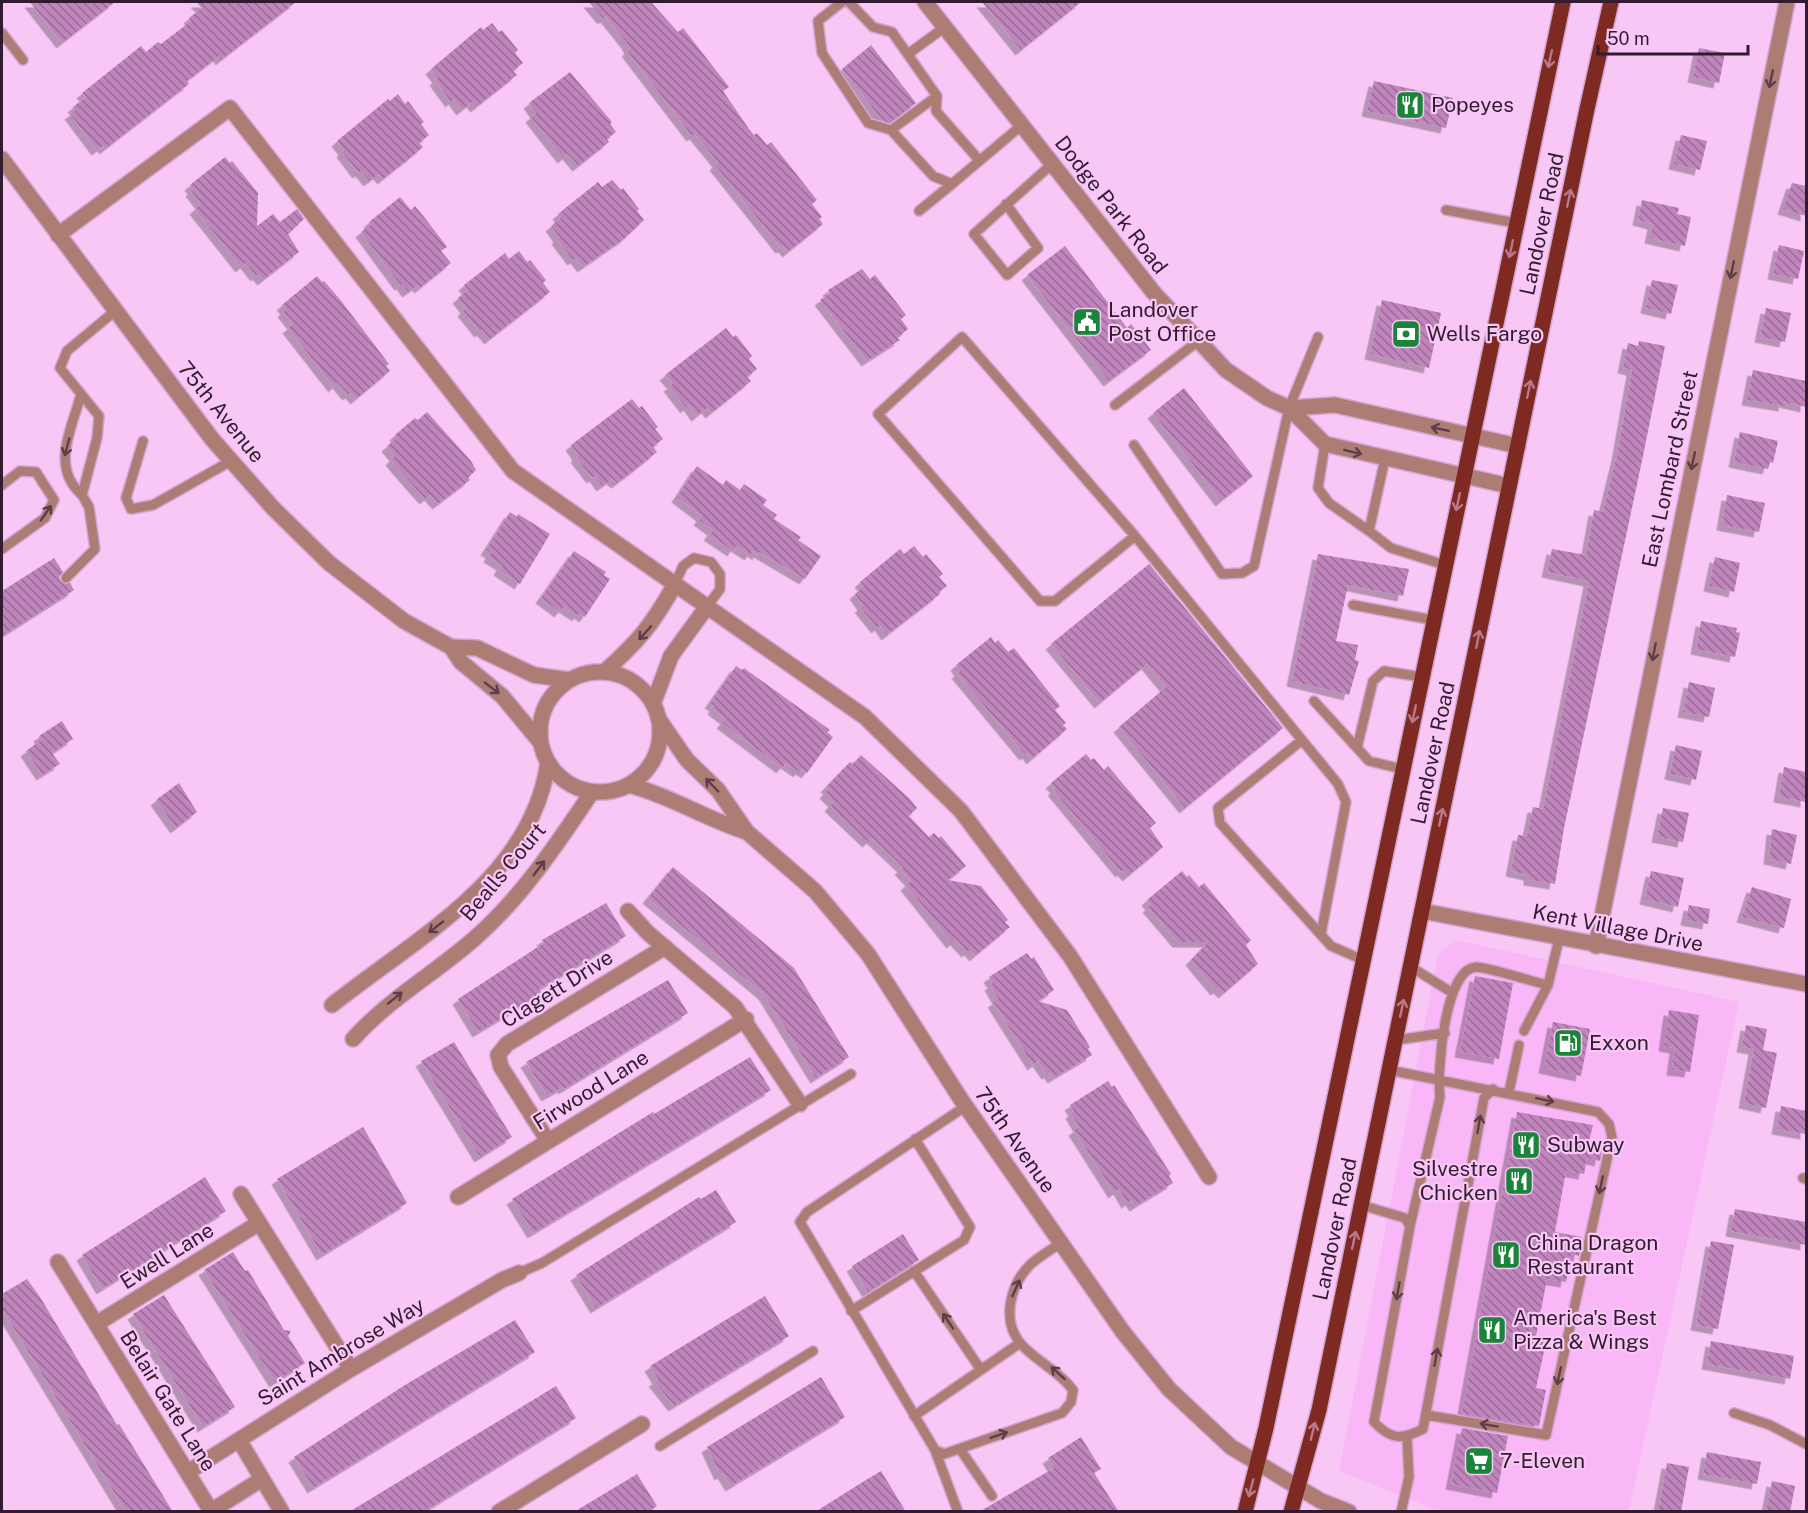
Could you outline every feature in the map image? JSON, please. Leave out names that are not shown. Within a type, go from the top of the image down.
[{"type":"main road","name":"Landover Road","points":[[1245,1512],[1258,1464],[1563,2]]},
{"type":"main road","name":"Landover Road","points":[[1291,1512],[1318,1410],[1611,2]]},
{"type":"street","name":"Dodge Park Road","points":[[925,2],[1154,293],[1197,342],[1236,377],[1267,398],[1289,408],[1325,444]]},
{"type":"street","name":"East Lombard Street","points":[[1596,946],[1673,554],[1787,2]]},
{"type":"street","points":[[58,235],[230,108],[513,471],[674,586],[865,717],[961,811],[1070,957],[1209,1177]]},
{"type":"street","name":"75th Avenue","points":[[2,159],[231,461],[273,508],[329,563],[404,621],[451,647],[477,648],[534,675],[570,680]]},
{"type":"street","points":[[1289,408],[1335,405],[1518,446]]},
{"type":"street","points":[[1325,444],[1509,486]]},
{"type":"street","points":[[604,672],[654,623],[674,586]]},
{"type":"street","points":[[656,711],[633,682],[604,672],[592,672],[570,680],[556,692],[546,707],[541,725],[541,743],[548,762],[559,776],[574,786],[592,792],[611,791],[629,785],[644,773],[655,756],[660,738],[656,711],[671,656],[706,608]]},
{"type":"street","name":"75th Avenue","points":[[451,647],[460,662],[502,696],[541,743]]},
{"type":"street","name":"75th Avenue","points":[[656,711],[687,760],[718,790],[747,832],[815,891],[868,954],[966,1106],[1124,1332],[1169,1389],[1221,1441],[1321,1501],[1349,1512]]},
{"type":"street","name":"Bealls Court","points":[[332,1005],[441,924],[482,886],[530,823],[542,797],[548,762]]},
{"type":"street","name":"75th Avenue","points":[[629,785],[656,792],[720,823],[747,832]]},
{"type":"street","name":"Bealls Court","points":[[353,1039],[388,1004],[454,955],[492,922],[531,879],[592,792]]},
{"type":"street","points":[[628,911],[665,947],[709,982],[746,1019],[800,1104]]},
{"type":"street","name":"Kent Village Drive","points":[[1422,911],[1558,939],[1806,984]]},
{"type":"street","name":"Clagett Drive","points":[[548,1141],[501,1067],[498,1055],[507,1044],[665,947]]},
{"type":"street","name":"Firwood Lane","points":[[458,1197],[746,1019]]},
{"type":"street","points":[[241,1194],[351,1369]]},
{"type":"street","name":"Ewell Lane","points":[[96,1324],[259,1223]]},
{"type":"street","name":"Belair Gate Lane","points":[[58,1262],[211,1511],[262,1479]]},
{"type":"street","name":"Saint Ambrose Way","points":[[188,1472],[351,1369],[502,1280],[519,1273]]},
{"type":"street","points":[[498,1512],[642,1424]]},
{"type":"street","points":[[239,1440],[282,1512]]},
{"type":"lane","points":[[842,2],[818,21],[822,53],[868,123],[891,130],[933,176],[952,184]]},
{"type":"lane","points":[[849,2],[873,27],[892,32],[937,96],[936,111],[979,160]]},
{"type":"lane","points":[[908,54],[945,27]]},
{"type":"lane","points":[[2,33],[23,60]]},
{"type":"lane","points":[[891,130],[937,96]]},
{"type":"lane","points":[[919,211],[1022,125]]},
{"type":"lane","points":[[1006,204],[1038,248],[1007,275],[974,234],[1006,204],[1052,164]]},
{"type":"lane","points":[[1446,210],[1516,223]]},
{"type":"lane","points":[[82,495],[97,438],[99,416],[60,368],[66,351],[116,311]]},
{"type":"lane","points":[[1135,536],[1055,601],[1040,601],[878,414],[962,337],[1135,536],[1338,784],[1346,802],[1321,934]]},
{"type":"lane","points":[[1134,445],[1222,574],[1242,573],[1254,566],[1289,408],[1318,337]]},
{"type":"lane","points":[[1115,405],[1197,342]]},
{"type":"lane","points":[[66,578],[94,549],[89,507],[82,495],[69,484],[63,461],[81,394]]},
{"type":"lane","points":[[143,441],[126,498],[131,510],[153,505],[231,461]]},
{"type":"lane","points":[[1325,444],[1318,488],[1329,503],[1391,548],[1445,565]]},
{"type":"lane","points":[[1369,531],[1385,459]]},
{"type":"lane","points":[[2,485],[20,471],[36,472],[54,500],[45,518],[2,549]]},
{"type":"lane","points":[[674,586],[682,566],[694,558],[711,562],[720,574],[720,588],[706,608]]},
{"type":"lane","points":[[1353,605],[1433,620]]},
{"type":"lane","points":[[1357,748],[1373,681],[1384,671],[1422,677]]},
{"type":"lane","points":[[1314,701],[1369,760],[1402,769]]},
{"type":"lane","points":[[1302,740],[1218,808],[1220,823],[1331,946],[1363,960]]},
{"type":"lane","points":[[1524,1031],[1548,985],[1558,939]]},
{"type":"lane","points":[[1411,967],[1451,992]]},
{"type":"lane","points":[[1493,1089],[1484,1098],[1423,1429],[1407,1438],[1385,1434],[1374,1422],[1410,1226],[1440,1097],[1438,1082],[1451,992],[1461,974],[1476,967],[1548,985]]},
{"type":"lane","points":[[1396,1040],[1445,1033]]},
{"type":"lane","points":[[1509,1092],[1519,1045]]},
{"type":"lane","points":[[1389,1070],[1438,1082],[1493,1089],[1598,1112],[1608,1124],[1612,1137],[1546,1435],[1426,1415]]},
{"type":"lane","points":[[519,1273],[542,1263],[851,1074]]},
{"type":"lane","points":[[958,1512],[939,1452],[914,1416],[800,1222],[807,1212],[966,1106]]},
{"type":"lane","points":[[851,1311],[964,1240],[970,1227],[915,1139]]},
{"type":"lane","points":[[1361,1205],[1405,1218],[1410,1226]]},
{"type":"lane","points":[[939,1452],[960,1449],[1062,1413],[1071,1402],[1073,1390],[1061,1374],[1020,1343],[1008,1319],[1012,1296],[1030,1264],[1062,1242]]},
{"type":"lane","points":[[914,1271],[981,1370]]},
{"type":"lane","points":[[914,1416],[1020,1343]]},
{"type":"lane","points":[[660,1446],[813,1351]]},
{"type":"lane","points":[[1734,1413],[1770,1425],[1806,1444]]},
{"type":"lane","points":[[1401,1512],[1409,1478],[1407,1438]]},
{"type":"lane","points":[[960,1449],[992,1496]]},
{"type":"shaded area","points":[[1456,940],[1739,1002],[1629,1511],[1439,1511],[1339,1471],[1438,954]]},
{"type":"building","points":[[30,2],[115,2],[62,43]]},
{"type":"building","points":[[196,2],[296,2],[221,60],[219,56],[187,81],[189,84],[105,149],[103,146],[97,150],[70,114],[76,110],[73,107],[86,97],[82,93],[141,46],[146,52],[158,42],[161,44],[191,21],[189,18],[202,8]]},
{"type":"building","points":[[589,2],[651,2],[678,32],[683,28],[729,87],[723,91],[749,129],[754,135],[757,133],[767,145],[771,142],[817,200],[812,204],[822,217],[819,219],[823,224],[788,252],[784,247],[781,248],[715,165],[718,162],[695,134],[692,136],[627,51],[630,49],[627,43],[606,17],[603,19]]},
{"type":"building","points":[[982,2],[1081,2],[1021,50]]},
{"type":"building","points":[[492,23],[499,32],[502,30],[518,50],[515,53],[523,63],[513,71],[517,75],[476,107],[472,102],[462,110],[454,99],[451,102],[435,80],[438,78],[431,69],[481,27],[483,30]]},
{"type":"building","points":[[871,45],[916,103],[890,123],[882,120],[842,69]]},
{"type":"building","points":[[1699,48],[1725,53],[1719,83],[1693,77]]},
{"type":"building","points":[[570,72],[612,122],[610,124],[616,132],[607,139],[609,142],[578,166],[568,154],[563,158],[531,117],[536,113],[529,103]]},
{"type":"building","name":"Popeyes","points":[[1374,81],[1453,98],[1446,128],[1367,111]]},
{"type":"building","points":[[398,94],[405,104],[408,101],[424,122],[421,124],[429,135],[419,143],[423,147],[383,179],[379,174],[369,181],[361,171],[358,173],[342,152],[344,150],[337,141],[388,99],[390,101]]},
{"type":"building","points":[[1681,135],[1707,141],[1700,170],[1674,164]]},
{"type":"building","points":[[225,157],[230,163],[232,161],[258,193],[257,226],[273,214],[280,222],[297,209],[304,219],[288,234],[299,252],[263,280],[258,274],[256,276],[246,263],[241,267],[195,209],[201,204],[191,191],[193,189],[190,185]]},
{"type":"building","points":[[612,180],[621,190],[623,188],[639,209],[637,211],[644,220],[625,238],[583,267],[576,258],[573,260],[557,239],[559,237],[551,226],[561,218],[558,214],[598,182],[602,187]]},
{"type":"building","points":[[1792,183],[1806,186],[1806,216],[1783,209]]},
{"type":"building","points":[[400,197],[411,210],[415,206],[425,218],[447,247],[441,251],[451,263],[420,288],[418,285],[408,292],[402,284],[400,285],[361,232],[371,224],[369,222]]},
{"type":"building","points":[[1642,200],[1679,208],[1677,214],[1691,217],[1685,246],[1650,238],[1653,224],[1638,220]]},
{"type":"building","points":[[1779,245],[1804,251],[1798,279],[1773,274]]},
{"type":"building","points":[[1065,246],[1127,328],[1131,324],[1151,350],[1109,381],[1027,275]]},
{"type":"building","points":[[519,251],[527,262],[530,260],[546,280],[543,283],[550,292],[490,339],[482,330],[480,332],[463,311],[466,308],[458,298],[468,290],[464,285],[505,253],[509,259]]},
{"type":"building","points":[[862,269],[870,279],[875,275],[897,303],[906,315],[901,319],[908,329],[897,338],[900,340],[867,361],[820,300],[830,293],[828,290]]},
{"type":"building","points":[[317,276],[342,302],[389,364],[386,366],[390,371],[356,399],[351,393],[348,395],[338,383],[334,387],[288,328],[293,324],[283,312],[286,309],[282,305]]},
{"type":"building","points":[[1652,280],[1678,285],[1671,314],[1646,308]]},
{"type":"building","name":"Wells Fargo","points":[[1382,300],[1441,313],[1429,368],[1370,354]]},
{"type":"building","points":[[1766,308],[1791,313],[1785,342],[1760,337]]},
{"type":"building","points":[[726,328],[733,337],[736,335],[752,356],[749,359],[757,369],[747,377],[751,381],[711,413],[707,408],[697,416],[689,405],[686,408],[669,386],[673,384],[665,375]]},
{"type":"building","points":[[1639,341],[1665,346],[1643,456],[1564,828],[1555,884],[1529,880],[1529,875],[1511,871],[1518,835],[1527,836],[1533,807],[1543,809],[1589,581],[1547,572],[1552,549],[1586,555],[1594,510],[1603,512],[1617,455],[1632,370],[1623,368],[1628,343],[1638,346]]},
{"type":"building","points":[[1753,370],[1806,381],[1806,407],[1784,402],[1784,406],[1747,400]]},
{"type":"building","points":[[1184,388],[1253,476],[1221,501],[1153,413]]},
{"type":"building","points":[[632,399],[639,408],[642,406],[658,427],[655,429],[663,439],[653,447],[657,452],[633,471],[617,483],[612,479],[602,486],[595,476],[592,478],[576,457],[578,455],[571,445]]},
{"type":"building","points":[[427,412],[471,461],[476,470],[468,478],[470,480],[438,504],[430,495],[425,499],[401,472],[391,460],[395,456],[387,446],[397,438],[395,435],[415,418],[418,420]]},
{"type":"building","points":[[1740,432],[1778,441],[1773,463],[1770,462],[1768,469],[1734,462]]},
{"type":"building","points":[[697,466],[723,485],[726,480],[740,490],[744,484],[767,500],[763,505],[777,515],[774,519],[801,537],[798,540],[821,556],[805,579],[759,552],[758,555],[753,551],[750,555],[736,546],[733,551],[709,535],[713,530],[699,520],[702,516],[677,497]]},
{"type":"building","points":[[1727,495],[1765,503],[1759,532],[1722,525]]},
{"type":"building","points":[[510,512],[517,517],[518,514],[550,534],[520,584],[499,570],[502,565],[489,557],[491,553],[486,550]]},
{"type":"building","points":[[914,546],[923,557],[926,554],[943,574],[939,577],[947,586],[887,635],[880,625],[877,628],[860,607],[863,605],[855,594],[864,586],[860,582],[900,549],[904,554]]},
{"type":"building","points":[[574,551],[606,572],[604,575],[610,579],[585,617],[579,613],[578,616],[564,607],[560,612],[541,598]]},
{"type":"building","points":[[1318,554],[1409,569],[1403,596],[1348,585],[1336,641],[1358,645],[1355,660],[1359,661],[1349,695],[1292,681]]},
{"type":"building","points":[[1715,557],[1740,563],[1734,592],[1709,586]]},
{"type":"building","points":[[54,558],[63,572],[59,577],[61,582],[70,583],[74,590],[2,636],[2,591]]},
{"type":"building","points":[[1149,564],[1283,728],[1185,808],[1119,727],[1166,687],[1147,664],[1100,703],[1051,644]]},
{"type":"building","points":[[1701,621],[1737,628],[1736,632],[1740,633],[1735,657],[1696,649]]},
{"type":"building","points":[[991,637],[995,643],[998,640],[1008,652],[1014,648],[1060,706],[1055,710],[1066,723],[1063,725],[1067,729],[1032,759],[1028,753],[1025,755],[957,673],[960,671],[956,665]]},
{"type":"building","points":[[736,666],[742,670],[744,668],[830,730],[827,732],[833,737],[807,773],[801,769],[799,772],[786,763],[782,768],[722,723],[726,719],[713,709],[715,706],[710,703]]},
{"type":"building","points":[[1689,682],[1715,688],[1709,717],[1683,712]]},
{"type":"building","points":[[62,721],[73,739],[52,753],[60,764],[42,775],[26,751],[41,740],[39,736]]},
{"type":"building","points":[[1676,745],[1702,751],[1696,780],[1670,774]]},
{"type":"building","points":[[1086,754],[1091,760],[1094,758],[1104,770],[1108,766],[1156,823],[1150,828],[1163,847],[1128,876],[1123,870],[1121,872],[1053,790],[1056,788],[1051,783]]},
{"type":"building","points":[[861,755],[910,799],[917,808],[909,816],[929,837],[934,833],[939,838],[941,836],[966,866],[948,880],[981,886],[1008,920],[1005,922],[1010,927],[975,956],[970,950],[967,952],[956,940],[952,943],[906,885],[911,881],[900,869],[903,867],[872,838],[868,842],[830,806],[834,802],[825,793],[829,789],[826,787],[850,762],[853,764]]},
{"type":"building","points":[[1784,767],[1806,772],[1806,802],[1779,797]]},
{"type":"building","points":[[179,783],[197,812],[176,828],[156,800]]},
{"type":"building","points":[[1663,808],[1689,813],[1683,842],[1657,837]]},
{"type":"building","points":[[1772,829],[1797,835],[1791,864],[1769,859]]},
{"type":"building","points":[[673,867],[794,968],[849,1057],[816,1078],[764,994],[648,898]]},
{"type":"building","points":[[1182,871],[1187,877],[1189,875],[1199,887],[1204,883],[1251,940],[1246,945],[1258,964],[1224,993],[1219,988],[1216,990],[1191,960],[1208,942],[1178,942],[1148,907],[1151,905],[1147,900]]},
{"type":"building","points":[[1651,871],[1684,878],[1678,907],[1645,899]]},
{"type":"building","points":[[1752,887],[1791,899],[1784,928],[1742,917]]},
{"type":"building","points":[[606,903],[626,936],[539,989],[541,992],[525,1004],[478,1032],[458,999],[544,943],[542,940]]},
{"type":"building","points":[[1689,905],[1710,909],[1708,924],[1686,920]]},
{"type":"building","points":[[1027,953],[1031,959],[1034,957],[1054,990],[1038,1001],[1067,1010],[1090,1047],[1088,1049],[1092,1055],[1053,1078],[1050,1073],[1047,1074],[1038,1061],[1033,1065],[993,1002],[998,999],[990,985],[993,983],[989,977]]},
{"type":"building","points":[[1475,976],[1513,983],[1499,1059],[1460,1052]]},
{"type":"building","points":[[668,980],[688,1013],[564,1089],[563,1087],[547,1096],[526,1062]]},
{"type":"building","points":[[1669,1010],[1699,1015],[1690,1072],[1672,1070],[1675,1048],[1664,1046]]},
{"type":"building","name":"Exxon","points":[[1553,1022],[1590,1029],[1581,1076],[1544,1068]]},
{"type":"building","points":[[1746,1025],[1767,1029],[1763,1050],[1777,1053],[1766,1108],[1744,1103],[1754,1049],[1742,1047]]},
{"type":"building","points":[[454,1042],[512,1137],[480,1157],[421,1061]]},
{"type":"building","points":[[750,1057],[771,1090],[533,1233],[512,1199],[653,1112],[654,1114]]},
{"type":"building","points":[[1108,1081],[1112,1087],[1114,1085],[1171,1174],[1169,1176],[1173,1183],[1135,1206],[1131,1200],[1127,1203],[1119,1189],[1114,1193],[1074,1130],[1079,1127],[1071,1113],[1074,1111],[1070,1105]]},
{"type":"building","points":[[1781,1106],[1806,1111],[1806,1134],[1777,1129]]},
{"type":"building","points":[[1517,1112],[1593,1125],[1589,1141],[1603,1144],[1600,1161],[1587,1158],[1584,1174],[1566,1171],[1555,1232],[1582,1237],[1579,1256],[1571,1254],[1566,1282],[1547,1279],[1536,1336],[1547,1338],[1536,1388],[1546,1390],[1539,1426],[1462,1414]]},
{"type":"building","points":[[363,1127],[407,1203],[322,1255],[277,1179]]},
{"type":"building","points":[[205,1177],[226,1211],[102,1289],[82,1255]]},
{"type":"building","points":[[716,1190],[736,1222],[596,1308],[576,1275],[699,1197],[701,1199]]},
{"type":"building","points":[[1735,1209],[1806,1222],[1806,1245],[1731,1231]]},
{"type":"building","points":[[903,1234],[919,1260],[868,1292],[852,1266]]},
{"type":"building","points":[[1711,1241],[1734,1245],[1718,1329],[1696,1325]]},
{"type":"building","points":[[233,1252],[245,1271],[248,1270],[284,1330],[291,1331],[288,1336],[305,1363],[275,1382],[204,1270]]},
{"type":"building","points":[[27,1279],[173,1512],[126,1512],[2,1309],[2,1294]]},
{"type":"building","points":[[164,1295],[235,1407],[203,1427],[133,1314]]},
{"type":"building","points":[[765,1296],[789,1336],[674,1406],[654,1381],[658,1379],[650,1366]]},
{"type":"building","points":[[515,1320],[535,1352],[313,1488],[294,1457],[405,1385]]},
{"type":"building","points":[[1711,1341],[1794,1356],[1790,1379],[1707,1364]]},
{"type":"building","points":[[821,1377],[845,1417],[731,1486],[723,1473],[720,1475],[707,1447]]},
{"type":"building","points":[[556,1386],[576,1418],[423,1512],[349,1512]]},
{"type":"building","name":"7-Eleven","points":[[1462,1428],[1508,1436],[1497,1493],[1451,1484]]},
{"type":"building","points":[[1081,1437],[1101,1469],[1094,1473],[1119,1512],[979,1512],[1054,1468],[1048,1458]]},
{"type":"building","points":[[1707,1452],[1761,1462],[1757,1484],[1703,1474]]},
{"type":"building","points":[[1667,1463],[1689,1467],[1681,1512],[1658,1512]]},
{"type":"building","points":[[881,1471],[906,1512],[815,1512],[861,1483]]},
{"type":"building","points":[[637,1474],[657,1506],[649,1512],[574,1512]]},
{"type":"building","points":[[1772,1481],[1795,1486],[1790,1512],[1766,1512]]},
{"type":"place","name":"Popeyes","points":[[1410,105]]},
{"type":"place","name":"Landover Post Office","points":[[1087,322]]},
{"type":"place","name":"Wells Fargo","points":[[1406,334]]},
{"type":"place","name":"Exxon","points":[[1568,1043]]},
{"type":"place","name":"Subway","points":[[1526,1145]]},
{"type":"place","name":"Silvestre Chicken","points":[[1519,1181]]},
{"type":"place","name":"China Dragon Restaurant","points":[[1506,1255]]},
{"type":"place","name":"America's Best Pizza & Wings","points":[[1492,1330]]},
{"type":"place","name":"7-Eleven","points":[[1479,1461]]}]
